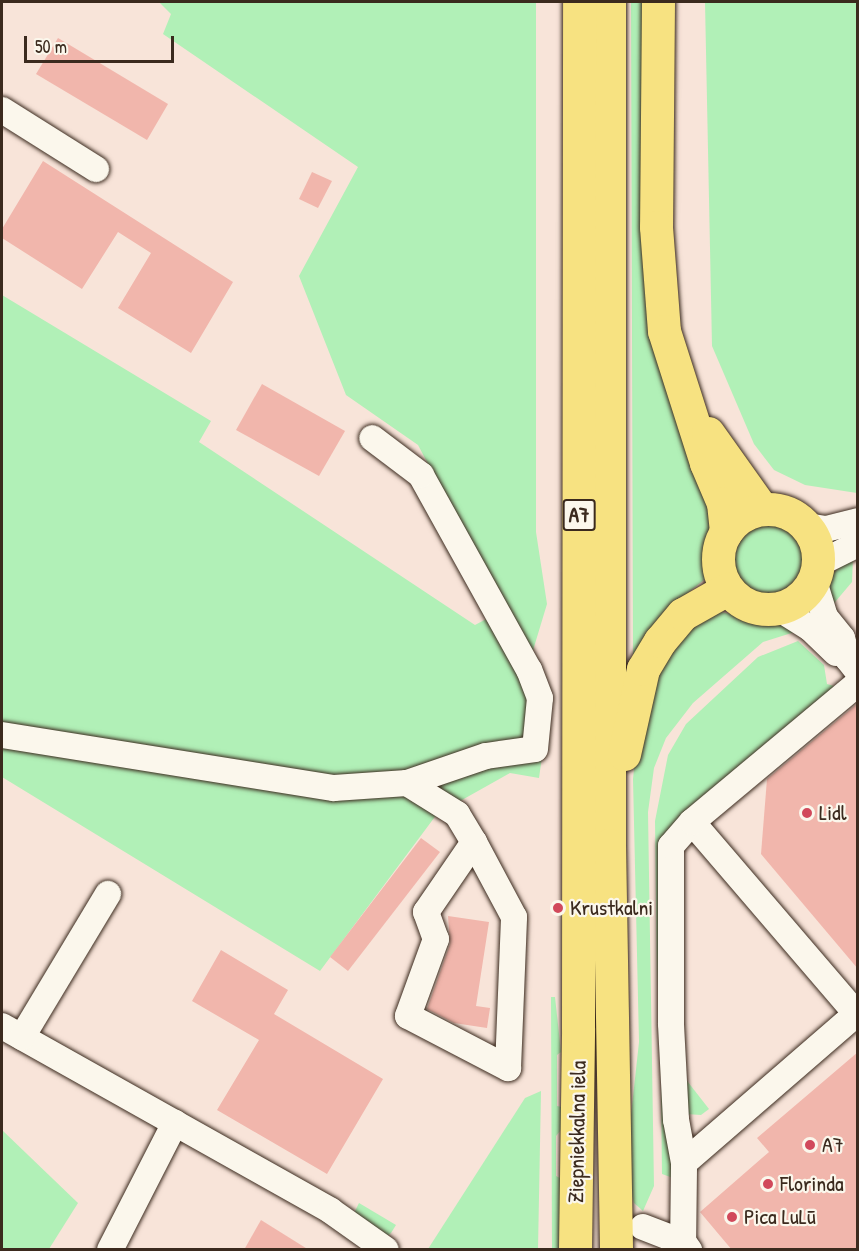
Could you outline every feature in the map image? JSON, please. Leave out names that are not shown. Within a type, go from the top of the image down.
[{"type":"main road","name":"Ziepniekkalna iela","points":[[575,1243],[578,1028],[579,2]]},
{"type":"main road","name":"A7","points":[[609,2],[609,845],[616,1250]]},
{"type":"main road","points":[[658,2],[656,227],[664,331],[694,418],[706,463],[723,503],[726,532],[718,564],[727,589],[747,605],[778,608],[805,593],[816,572],[816,542],[807,526],[791,515],[762,509],[747,513],[726,532]]},
{"type":"main road","points":[[694,418],[721,447],[762,509]]},
{"type":"main road","points":[[609,845],[643,669],[660,641],[682,614],[727,589]]},
{"type":"street","points":[[2,110],[96,169]]},
{"type":"street","points":[[2,735],[334,788],[407,783],[486,756],[535,749],[540,698],[421,475],[372,438]]},
{"type":"street","points":[[807,526],[826,528],[858,521]]},
{"type":"street","points":[[853,665],[842,638],[825,617],[816,572],[858,544]]},
{"type":"street","points":[[778,608],[853,665]]},
{"type":"street","points":[[643,1227],[685,1247],[684,1163],[676,1120],[672,1034],[671,846],[692,822],[858,683]]},
{"type":"street","points":[[407,783],[457,814],[474,842],[514,917],[508,1068],[408,1016],[436,939],[426,912],[474,842]]},
{"type":"street","points":[[684,1163],[857,1015],[692,822]]},
{"type":"street","points":[[108,894],[12,1031],[331,1211],[386,1250]]},
{"type":"street","points":[[111,1250],[175,1123]]},
{"type":"green space","points":[[159,2],[536,2],[536,532],[547,604],[531,657],[551,694],[539,778],[510,773],[437,814],[320,971],[2,777],[2,295],[211,421],[199,442],[475,625],[505,609],[418,445],[346,395],[299,276],[358,167],[163,34],[171,14]]},
{"type":"green space","points":[[631,2],[649,2],[649,311],[710,500],[711,525],[704,554],[705,579],[668,609],[633,658]]},
{"type":"green space","points":[[705,2],[857,2],[857,493],[805,485],[774,470],[754,444],[712,346]]},
{"type":"green space","points":[[770,525],[789,531],[799,541],[805,560],[799,579],[789,589],[770,595],[751,589],[741,579],[735,560],[741,541],[751,531]]},
{"type":"green space","points":[[853,556],[852,582],[830,608],[827,590],[830,576]]},
{"type":"green space","points":[[714,611],[790,624],[801,630],[763,642],[693,703],[666,738],[654,768],[648,812],[654,1186],[643,1211],[634,1203],[630,1189],[631,1115],[639,1042],[633,779],[637,738],[654,680],[679,637]]},
{"type":"green space","points":[[798,641],[824,665],[827,684],[834,686],[831,691],[661,839],[657,988],[655,821],[668,755],[686,724],[758,657]]},
{"type":"green space","points":[[660,996],[672,1161],[673,1178],[662,1174]]},
{"type":"green space","points":[[551,997],[555,997],[561,1052],[557,1055],[557,1106],[562,1107],[562,1129],[556,1136],[556,1176],[562,1179],[561,1250],[552,1249]]},
{"type":"green space","points":[[684,1077],[709,1109],[701,1115],[686,1114]]},
{"type":"green space","points":[[541,1091],[538,1249],[428,1249],[525,1098]]},
{"type":"green space","points":[[2,1130],[78,1203],[49,1249],[2,1249]]},
{"type":"green space","points":[[359,1203],[396,1225],[391,1233],[387,1236],[354,1213]]},
{"type":"building","points":[[58,38],[168,104],[147,140],[36,74]]},
{"type":"building","points":[[43,161],[233,282],[191,353],[118,308],[151,253],[118,232],[82,289],[2,238],[2,229]]},
{"type":"building","points":[[312,172],[332,181],[318,208],[299,199]]},
{"type":"building","points":[[262,384],[345,431],[319,476],[236,430]]},
{"type":"building","points":[[858,703],[858,969],[761,854],[767,779]]},
{"type":"building","points":[[421,838],[440,852],[348,971],[330,957]]},
{"type":"building","points":[[448,916],[489,922],[476,1006],[490,1008],[487,1028],[454,1023],[427,1009],[450,944]]},
{"type":"building","points":[[221,950],[288,990],[274,1014],[383,1079],[327,1174],[217,1110],[259,1040],[192,1001]]},
{"type":"building","name":"A7","points":[[858,1052],[858,1250],[732,1250],[700,1212],[769,1152],[757,1138]]},
{"type":"building","points":[[261,1220],[309,1250],[244,1250]]},
{"type":"place","name":"Lidl","points":[[807,813]]},
{"type":"place","name":"Krustkalni","points":[[558,908]]},
{"type":"place","name":"A7","points":[[810,1145]]},
{"type":"place","name":"Florinda","points":[[768,1184]]},
{"type":"place","name":"Pica LuLū","points":[[732,1217]]}]
